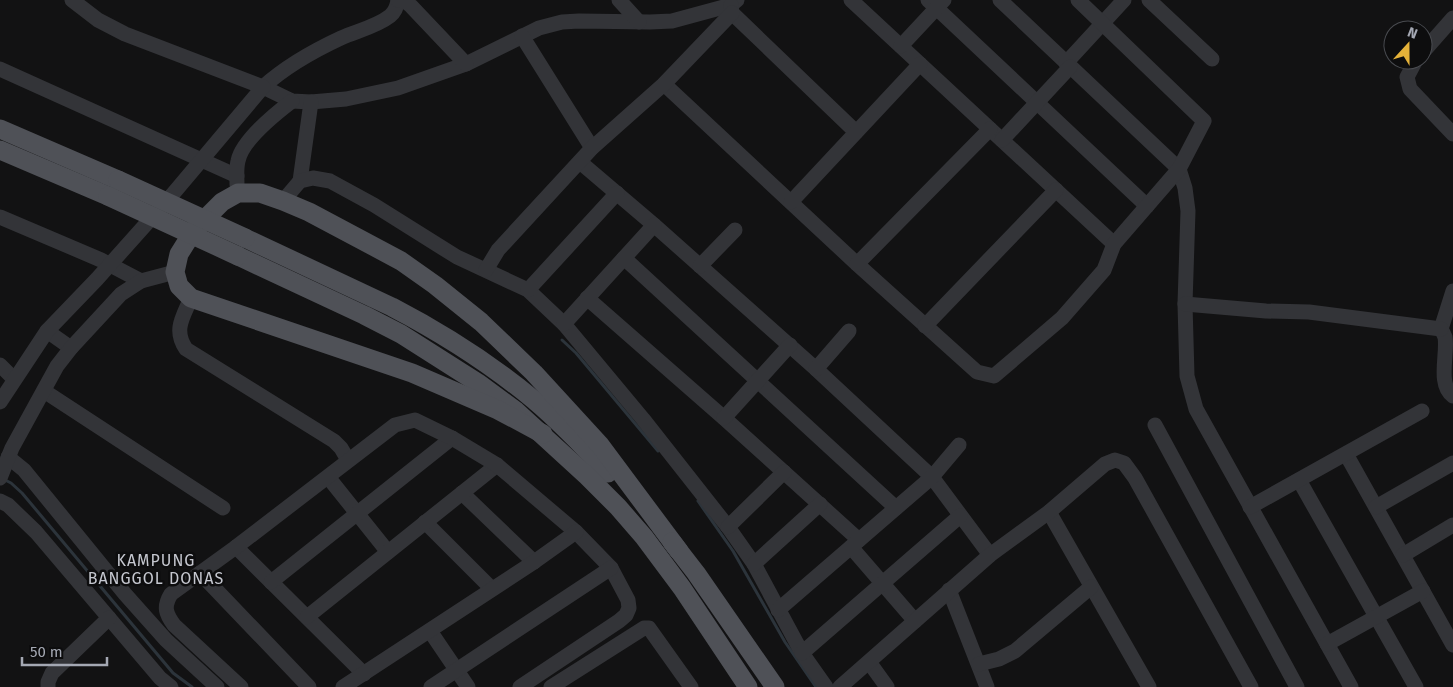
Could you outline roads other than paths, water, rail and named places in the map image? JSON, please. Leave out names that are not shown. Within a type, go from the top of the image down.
[{"type":"main road","points":[[0,129],[245,238],[413,318],[500,374],[546,411],[588,452],[679,551]]},
{"type":"main road","points":[[0,150],[108,196],[364,315],[400,334],[498,396],[543,434],[612,500],[644,537],[682,588],[748,687]]},
{"type":"main road","points":[[543,434],[498,410],[412,373],[191,298],[179,286],[175,272],[179,254],[194,230],[237,184],[309,212],[401,261],[435,285],[481,322],[534,373],[600,445],[679,551],[775,687]]},
{"type":"street","points":[[72,0],[98,20],[125,34],[265,88],[288,99],[311,102],[346,100],[398,88],[466,64],[539,28],[562,22],[672,21],[733,6]]},
{"type":"street","points":[[0,402],[46,331],[124,272],[172,195],[200,160],[277,75],[322,47],[381,22],[396,10],[398,0],[411,6],[466,64]]},
{"type":"street","points":[[620,0],[640,22]]},
{"type":"street","points":[[851,0],[1114,244]]},
{"type":"street","points":[[1000,0],[1179,169],[1185,188],[1188,211],[1185,304],[1186,376],[1196,409],[1350,687]]},
{"type":"street","points":[[664,84],[925,326],[977,372],[994,376],[1062,318],[1104,270],[1114,244],[1179,169],[1204,121],[1078,0]]},
{"type":"street","points":[[857,264],[996,134],[1037,102],[1102,23],[1124,0]]},
{"type":"street","points":[[1149,0],[1212,59]]},
{"type":"street","points":[[901,46],[936,3],[1147,206]]},
{"type":"street","points":[[486,270],[498,250],[592,148],[664,84],[733,6]]},
{"type":"street","points":[[733,6],[856,132]]},
{"type":"street","points":[[1433,41],[1453,18]]},
{"type":"street","points":[[522,36],[592,148]]},
{"type":"street","points":[[790,202],[920,64]]},
{"type":"street","points":[[0,69],[200,160],[237,184]]},
{"type":"street","points":[[1411,70],[1407,77],[1410,89],[1453,134]]},
{"type":"street","points":[[237,184],[238,161],[243,148],[288,99]]},
{"type":"street","points":[[283,201],[300,181],[311,102]]},
{"type":"street","points":[[580,162],[816,369],[932,477],[990,555]]},
{"type":"street","points":[[300,181],[313,178],[330,181],[374,204],[457,258],[528,290],[564,324],[643,418],[728,527],[754,564],[802,653],[826,687]]},
{"type":"street","points":[[925,326],[1056,190]]},
{"type":"street","points":[[528,290],[617,193]]},
{"type":"street","points":[[0,217],[124,272],[175,272]]},
{"type":"street","points":[[564,324],[654,225]]},
{"type":"street","points":[[700,266],[735,230]]},
{"type":"street","points":[[624,258],[896,508]]},
{"type":"street","points":[[0,478],[6,450],[44,391],[57,366],[120,294],[124,272]]},
{"type":"street","points":[[1453,290],[1441,329],[1445,336],[1444,379],[1449,393],[1453,396]]},
{"type":"street","points":[[191,298],[178,328],[180,340],[186,349],[334,441],[348,460]]},
{"type":"street","points":[[587,298],[820,504],[855,544],[882,584],[915,621]]},
{"type":"street","points":[[1185,304],[1266,311],[1309,312],[1441,329]]},
{"type":"street","points":[[46,331],[71,348]]},
{"type":"street","points":[[816,369],[849,331]]},
{"type":"street","points":[[724,418],[790,346]]},
{"type":"street","points":[[0,365],[14,379]]},
{"type":"street","points":[[44,391],[224,508]]},
{"type":"street","points":[[1250,507],[1422,411]]},
{"type":"street","points":[[242,687],[174,625],[166,611],[167,601],[171,594],[236,547],[395,425],[415,420],[452,438],[497,465],[576,532],[611,568],[628,600],[629,608],[626,615],[619,621],[520,687]]},
{"type":"street","points":[[1155,425],[1298,687]]},
{"type":"street","points":[[271,582],[452,438]]},
{"type":"street","points":[[778,610],[932,477],[959,446]]},
{"type":"street","points":[[6,450],[125,594],[166,640],[217,687]]},
{"type":"street","points":[[1346,454],[1423,591],[1451,634]]},
{"type":"street","points":[[840,687],[990,555],[1049,512],[1105,464],[1114,460],[1124,463],[1135,478],[1252,687]]},
{"type":"street","points":[[1376,507],[1453,463]]},
{"type":"street","points":[[307,617],[497,465]]},
{"type":"street","points":[[728,527],[784,472]]},
{"type":"street","points":[[328,476],[388,552]]},
{"type":"street","points":[[1300,480],[1416,687]]},
{"type":"street","points":[[462,493],[534,562]]},
{"type":"street","points":[[0,501],[8,505],[36,532],[160,678],[171,687]]},
{"type":"street","points":[[754,564],[820,504]]},
{"type":"street","points":[[1049,512],[1149,687]]},
{"type":"street","points":[[802,653],[960,516]]},
{"type":"street","points":[[425,522],[492,589]]},
{"type":"street","points":[[1403,555],[1453,525]]},
{"type":"street","points":[[343,687],[534,562],[576,532]]},
{"type":"street","points":[[236,547],[364,674]]},
{"type":"street","points":[[431,687],[611,568]]},
{"type":"street","points":[[200,573],[309,687]]},
{"type":"street","points":[[979,664],[999,659],[1015,651],[1091,587]]},
{"type":"street","points":[[949,590],[987,687]]},
{"type":"street","points":[[1327,644],[1423,591]]},
{"type":"street","points":[[48,687],[52,673],[109,618]]},
{"type":"street","points":[[551,687],[644,628],[650,628],[691,687]]},
{"type":"street","points":[[430,631],[468,687]]},
{"type":"street","points":[[869,662],[887,687]]},
{"type":"waterway","points":[[562,340],[576,353],[658,451]]},
{"type":"waterway","points":[[5,480],[22,493],[173,673],[192,687]]},
{"type":"waterway","points":[[698,501],[733,551],[785,642],[816,687]]},
{"type":"district","name":"KAMPUNG BANGGOL DONAS","points":[[156,569]]}]
